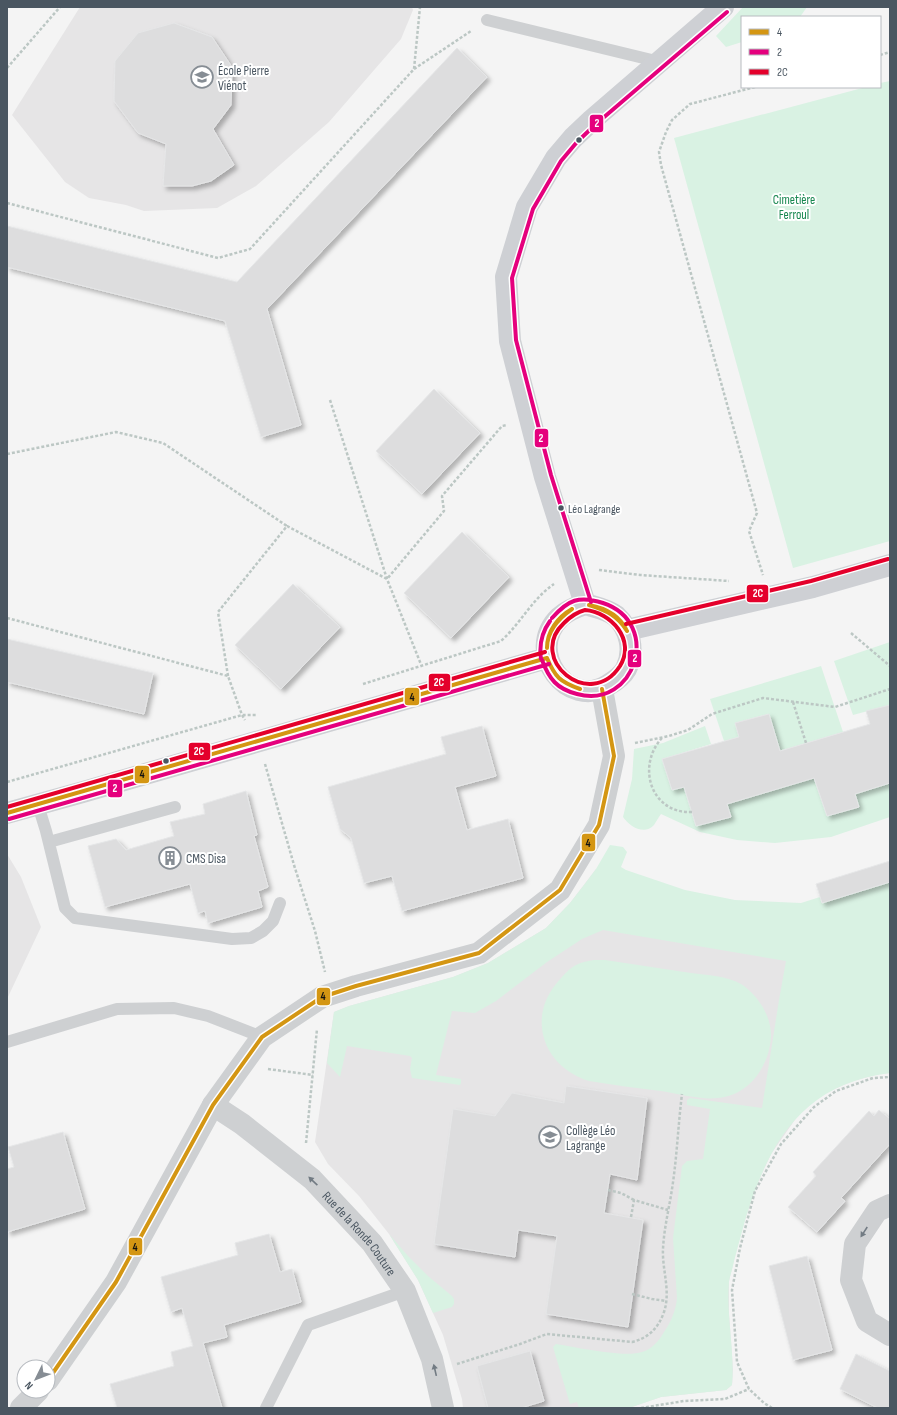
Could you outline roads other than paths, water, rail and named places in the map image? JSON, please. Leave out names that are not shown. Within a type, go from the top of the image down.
[{"type":"street","points":[[585,604],[545,477],[510,341],[506,277],[527,207],[556,158],[573,138],[723,7]]},
{"type":"street","points":[[627,630],[813,587],[890,566]]},
{"type":"street","points":[[585,604],[602,608],[615,615],[627,630],[630,640],[631,654],[626,669],[617,680],[602,689],[590,691],[575,689],[562,682],[552,671],[547,658],[547,642],[551,628],[560,617],[572,609],[585,604]]},
{"type":"street","points":[[7,813],[547,658]]},
{"type":"street","points":[[56,1368],[116,1282],[213,1105],[262,1037],[322,997],[356,986],[479,953],[560,890],[599,825],[614,756],[602,689]]},
{"type":"street","name":"Rue de la Ronde Couture","points":[[213,1105],[242,1124],[312,1179],[372,1243],[405,1291],[432,1359],[443,1408]]},
{"type":"street","points":[[890,1205],[877,1211],[855,1244],[851,1280],[867,1321],[890,1336]]},
{"type":"street","points":[[21,1408],[30,1399]]},
{"type":"lane","points":[[488,20],[660,62]]},
{"type":"lane","points":[[38,805],[49,842],[65,908],[75,918],[238,939],[251,938],[263,931],[273,921],[280,903]]},
{"type":"lane","points":[[49,842],[174,807]]},
{"type":"lane","points":[[7,1042],[117,1009],[174,1008],[208,1016],[262,1037]]},
{"type":"lane","points":[[266,1408],[308,1325],[405,1291]]},
{"type":"place","name":"École Pierre Viénot","points":[[202,77]]},
{"type":"place","name":"Léo Lagrange","points":[[561,508]]},
{"type":"place","name":"CMS Disa","points":[[170,858]]},
{"type":"place","name":"Collège Léo Lagrange","points":[[550,1137]]},
{"type":"park label","name":"Cimetière Ferroul","points":[[794,206]]}]
